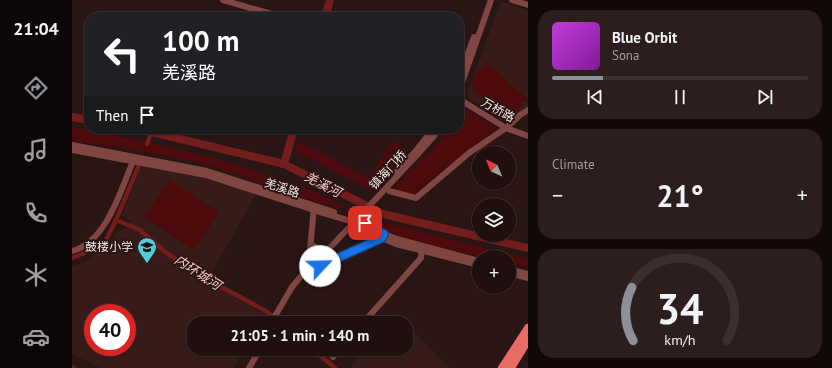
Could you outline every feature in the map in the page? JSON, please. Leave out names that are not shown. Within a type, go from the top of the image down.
[{"type":"main road","points":[[513,364],[528,328]]},
{"type":"main road","points":[[502,368],[513,364],[528,340]]},
{"type":"street","points":[[223,0],[265,12]]},
{"type":"street","points":[[464,64],[488,0]]},
{"type":"street","points":[[464,77],[491,0]]},
{"type":"street","points":[[512,0],[528,5]]},
{"type":"street","name":"万桥路","points":[[464,103],[506,128],[528,136]]},
{"type":"street","points":[[389,191],[416,198],[469,153],[506,128],[528,110]]},
{"type":"street","points":[[416,154],[430,134]]},
{"type":"street","points":[[416,154],[435,134]]},
{"type":"street","name":"羌溪路","points":[[72,145],[133,160]]},
{"type":"street","name":"羌溪路","points":[[72,150],[207,171],[365,223],[383,236]]},
{"type":"street","name":"镇海门桥","points":[[277,316],[292,287],[321,254],[416,154]]},
{"type":"street","points":[[72,251],[78,250],[94,238],[106,224],[133,160]]},
{"type":"street","points":[[316,208],[314,252],[321,254],[323,261],[370,240],[372,232]]},
{"type":"street","points":[[308,269],[316,208]]},
{"type":"street","name":"羌溪路","points":[[316,208],[364,226],[372,232],[383,236],[472,263]]},
{"type":"street","points":[[308,269],[383,236]]},
{"type":"street","points":[[369,316],[421,258],[422,248]]},
{"type":"street","name":"羌溪路","points":[[422,248],[472,259]]},
{"type":"street","points":[[516,271],[528,274]]},
{"type":"street","points":[[516,275],[528,278]]},
{"type":"street","points":[[245,368],[252,356]]},
{"type":"street","points":[[249,368],[256,356]]},
{"type":"shaded area","points":[[501,1],[528,11],[528,106],[507,121],[468,98],[467,94]]},
{"type":"shaded area","points":[[482,58],[528,100],[528,103],[522,99],[519,107],[514,113],[503,116],[477,94],[472,85],[473,78],[481,69],[488,67],[481,60]]},
{"type":"shaded area","points":[[464,108],[497,128],[472,146],[414,195],[392,189],[440,142],[444,134],[464,134]]},
{"type":"shaded area","points":[[72,127],[84,129],[84,134],[108,134],[217,159],[303,186],[352,210],[316,202],[210,166],[159,155],[72,140]]},
{"type":"shaded area","points":[[298,142],[321,152],[369,178],[391,142],[397,143],[408,151],[372,191],[295,151]]},
{"type":"shaded area","name":"鼓楼小学","points":[[141,164],[209,177],[256,195],[207,281],[265,314],[264,316],[187,316],[187,356],[240,356],[233,368],[100,368],[72,354],[72,266],[86,262],[111,241],[118,229],[126,229],[130,222],[122,215]]},
{"type":"shaded area","points":[[169,180],[219,212],[194,250],[144,217]]},
{"type":"shaded area","points":[[372,219],[493,250],[472,250],[472,255],[467,254],[395,235],[372,223]]},
{"type":"shaded area","points":[[516,256],[528,259],[528,268],[516,265]]},
{"type":"shaded area","points":[[413,332],[449,367],[352,368],[352,364],[359,356],[413,356]]},
{"type":"waterway","points":[[326,12],[330,0]]},
{"type":"waterway","name":"羌溪河","points":[[72,117],[84,119]]},
{"type":"waterway","points":[[147,144],[151,134]]},
{"type":"waterway","name":"羌溪河","points":[[160,134],[284,164],[383,214],[528,248]]},
{"type":"waterway","points":[[284,164],[293,134]]},
{"type":"waterway","name":"内环城河","points":[[72,258],[105,242],[139,165]]},
{"type":"waterway","name":"内环城河","points":[[116,220],[140,230],[164,251],[197,274],[266,311],[272,316]]},
{"type":"waterway","name":"内环城河","points":[[320,356],[335,368]]},
{"type":"place","name":"鼓楼小学","points":[[147,264]]},
{"type":"route","points":[[320,266],[382,238],[384,234],[365,223]]}]
